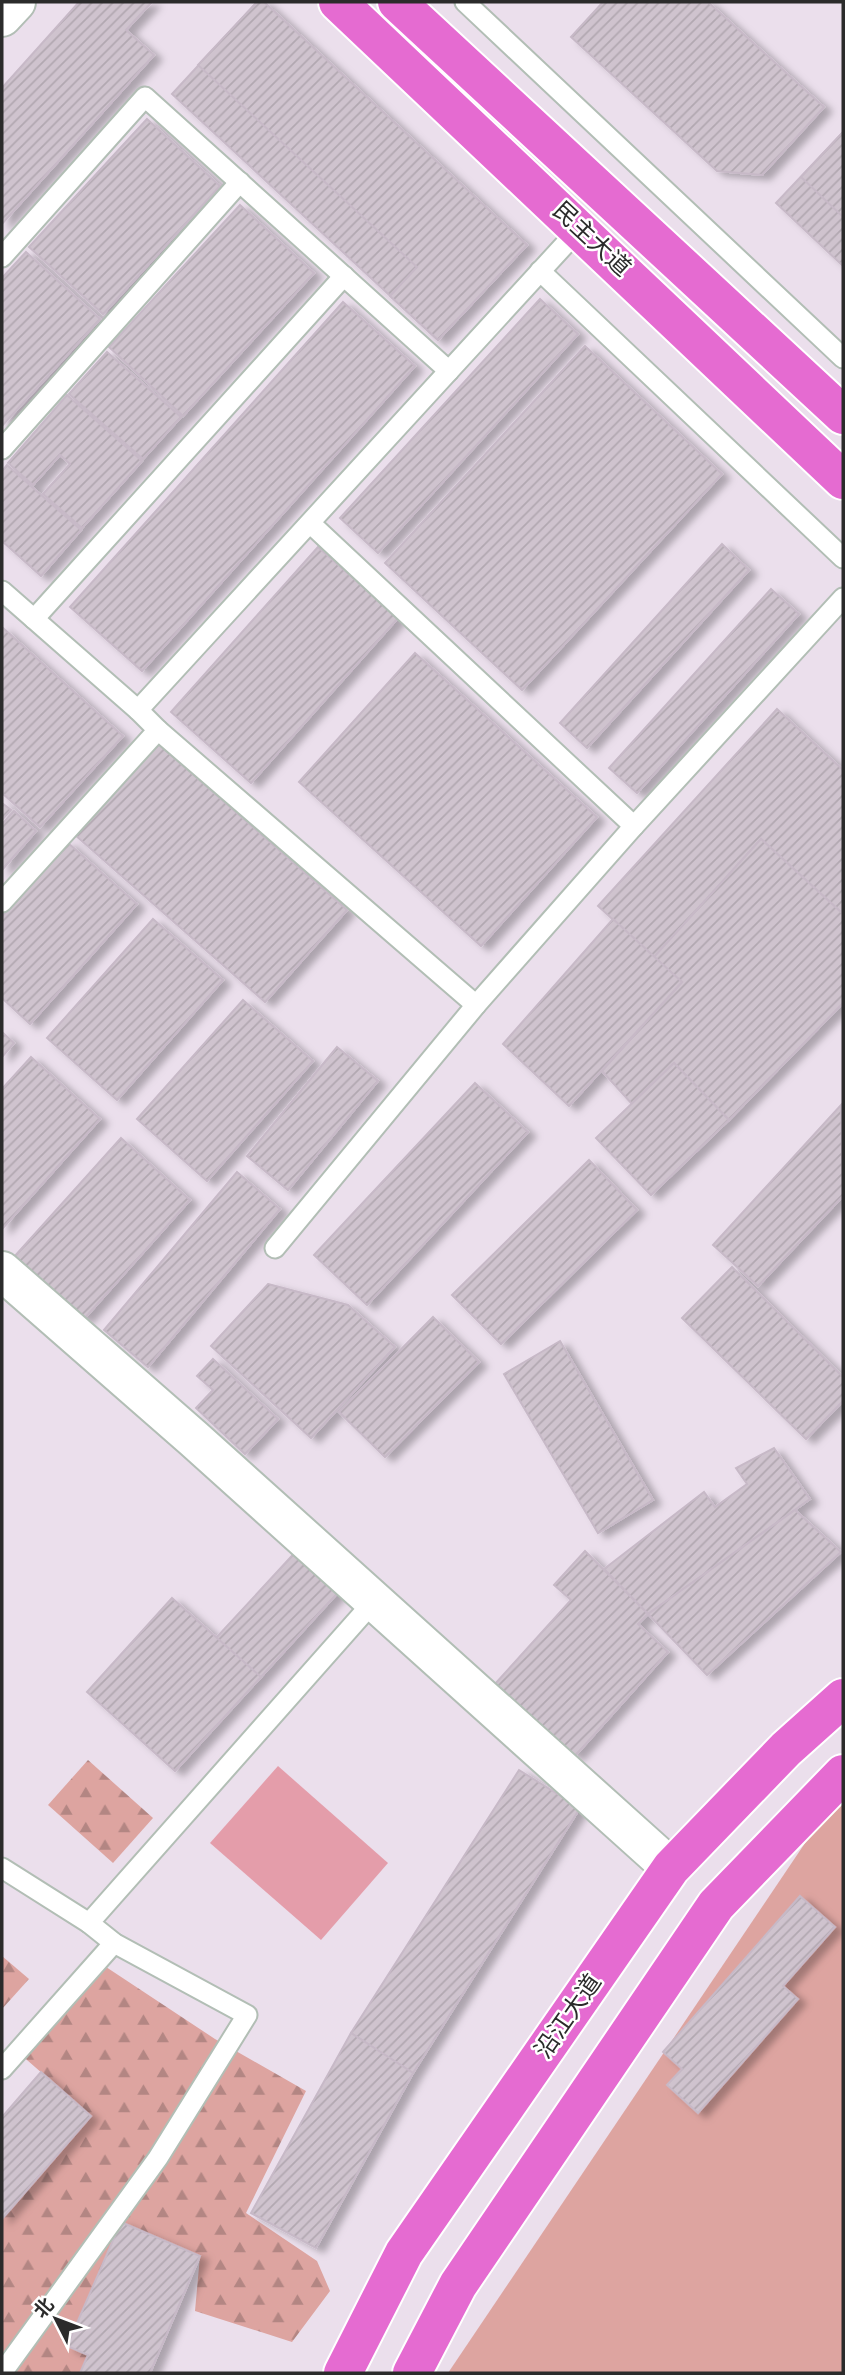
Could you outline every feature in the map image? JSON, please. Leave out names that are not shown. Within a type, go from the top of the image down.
[{"type":"main road","name":"民主大道","points":[[338,2],[580,228],[843,480]]},
{"type":"main road","name":"民主大道","points":[[397,2],[843,415]]},
{"type":"main road","name":"沿江大道","points":[[343,2373],[404,2253],[671,1868],[786,1749],[843,1698]]},
{"type":"main road","points":[[412,2373],[458,2285],[716,1905],[843,1774]]},
{"type":"street","points":[[2,17],[16,2]]},
{"type":"street","points":[[2,1271],[374,1600],[671,1868]]},
{"type":"lane","points":[[465,2],[843,358]]},
{"type":"lane","points":[[2,257],[145,97],[449,371]]},
{"type":"lane","points":[[2,449],[240,182]]},
{"type":"lane","points":[[138,710],[580,228]]},
{"type":"lane","points":[[540,271],[843,558]]},
{"type":"lane","points":[[34,619],[344,276]]},
{"type":"lane","points":[[310,523],[634,825]]},
{"type":"lane","points":[[2,591],[476,1005]]},
{"type":"lane","points":[[275,1248],[476,1005],[634,825],[843,598]]},
{"type":"lane","points":[[2,902],[158,730]]},
{"type":"lane","points":[[89,1923],[374,1600]]},
{"type":"lane","points":[[2,1868],[89,1923],[114,1943],[247,2015],[158,2158],[2,2373]]},
{"type":"lane","points":[[2,2069],[114,1943]]},
{"type":"green space","points":[[88,1760],[153,1818],[113,1863],[48,1805]]},
{"type":"green space","points":[[843,1793],[843,2373],[448,2373],[832,1803]]},
{"type":"green space","points":[[2,1956],[29,1979],[2,2009]]},
{"type":"green space","points":[[100,1963],[215,2039],[306,2091],[246,2213],[317,2261],[330,2291],[292,2342],[195,2311],[200,2256],[121,2222],[67,2346],[88,2355],[80,2373],[2,2373],[2,2219],[91,2116],[19,2053]]},
{"type":"shaded area","points":[[278,1766],[388,1863],[321,1940],[210,1843]]},
{"type":"building","points":[[79,2],[152,2],[126,30],[154,55],[2,224],[2,88]]},
{"type":"building","points":[[257,2],[264,2],[527,245],[438,340],[172,94]]},
{"type":"building","points":[[257,2],[264,2],[527,245],[438,340],[390,296],[417,267],[198,65]]},
{"type":"building","points":[[603,2],[708,2],[824,107],[762,175],[717,171],[571,37]]},
{"type":"building","points":[[147,119],[220,186],[103,314],[29,247]]},
{"type":"building","points":[[843,132],[843,266],[776,203]]},
{"type":"building","points":[[843,132],[843,217],[801,177]]},
{"type":"building","points":[[240,205],[314,273],[183,416],[109,347]]},
{"type":"building","points":[[26,252],[100,319],[2,426],[2,278]]},
{"type":"building","points":[[540,299],[578,334],[378,553],[340,518]]},
{"type":"building","points":[[343,302],[415,366],[142,671],[70,607]]},
{"type":"building","points":[[585,346],[722,474],[522,690],[385,563]]},
{"type":"building","points":[[107,352],[181,417],[143,459],[69,394]]},
{"type":"building","points":[[67,395],[142,461],[82,528],[43,494],[70,464],[60,455],[33,485],[8,463]]},
{"type":"building","points":[[7,465],[81,530],[41,576],[2,541],[2,471]]},
{"type":"building","points":[[722,544],[749,570],[587,748],[560,723]]},
{"type":"building","points":[[318,547],[398,618],[251,783],[171,712]]},
{"type":"building","points":[[771,589],[799,614],[637,793],[609,768]]},
{"type":"building","points":[[2,627],[123,736],[40,827],[2,793]]},
{"type":"building","points":[[415,653],[597,817],[481,946],[299,782]]},
{"type":"building","points":[[777,709],[843,770],[843,914],[761,839],[654,957],[598,906]]},
{"type":"building","points":[[157,743],[347,910],[265,1002],[75,835]]},
{"type":"building","points":[[2,803],[11,810],[2,820]]},
{"type":"building","points":[[14,811],[36,831],[2,870],[2,824]]},
{"type":"building","points":[[761,839],[843,914],[843,1003],[729,1120],[674,1063],[632,1104],[602,1071],[682,982],[654,957]]},
{"type":"building","points":[[67,842],[137,904],[30,1024],[2,998],[2,916]]},
{"type":"building","points":[[153,919],[223,980],[117,1100],[47,1038]]},
{"type":"building","points":[[613,919],[682,982],[569,1106],[503,1044]]},
{"type":"building","points":[[243,1000],[313,1061],[207,1181],[137,1119]]},
{"type":"building","points":[[2,1032],[14,1043],[2,1057]]},
{"type":"building","points":[[337,1047],[378,1081],[288,1190],[247,1156]]},
{"type":"building","points":[[31,1057],[100,1119],[2,1229],[2,1089]]},
{"type":"building","points":[[674,1063],[729,1120],[651,1195],[596,1138]]},
{"type":"building","points":[[475,1083],[528,1132],[367,1305],[314,1255]]},
{"type":"building","points":[[841,1105],[843,1196],[758,1286],[713,1245]]},
{"type":"building","points":[[121,1138],[190,1200],[84,1319],[14,1257]]},
{"type":"building","points":[[589,1160],[637,1210],[501,1344],[452,1295]]},
{"type":"building","points":[[237,1172],[280,1209],[148,1367],[104,1330]]},
{"type":"building","points":[[732,1267],[843,1377],[843,1401],[806,1439],[682,1318]]},
{"type":"building","points":[[268,1284],[348,1305],[395,1347],[311,1438],[211,1346]]},
{"type":"building","points":[[433,1317],[479,1362],[385,1457],[339,1412]]},
{"type":"building","points":[[560,1341],[653,1500],[598,1533],[504,1374]]},
{"type":"building","points":[[213,1359],[278,1419],[245,1454],[196,1408],[213,1390],[197,1376]]},
{"type":"building","points":[[774,1448],[810,1499],[648,1614],[604,1569],[704,1492],[715,1507],[747,1484],[736,1468]]},
{"type":"building","points":[[795,1510],[841,1552],[707,1675],[648,1614]]},
{"type":"building","points":[[301,1546],[344,1586],[260,1678],[216,1638]]},
{"type":"building","points":[[585,1551],[648,1614],[638,1624],[668,1652],[575,1756],[495,1684],[571,1600],[554,1585]]},
{"type":"building","points":[[172,1598],[261,1677],[175,1771],[87,1692]]},
{"type":"building","points":[[519,1770],[580,1808],[413,2073],[351,2033]]},
{"type":"building","points":[[800,1896],[835,1927],[783,1986],[798,1999],[698,2113],[667,2085],[682,2069],[663,2052]]},
{"type":"building","points":[[351,2033],[413,2073],[316,2248],[251,2213]]},
{"type":"building","points":[[41,2072],[91,2116],[2,2219],[2,2117]]},
{"type":"building","points":[[121,2222],[200,2256],[150,2373],[80,2373],[88,2355],[67,2346]]}]
